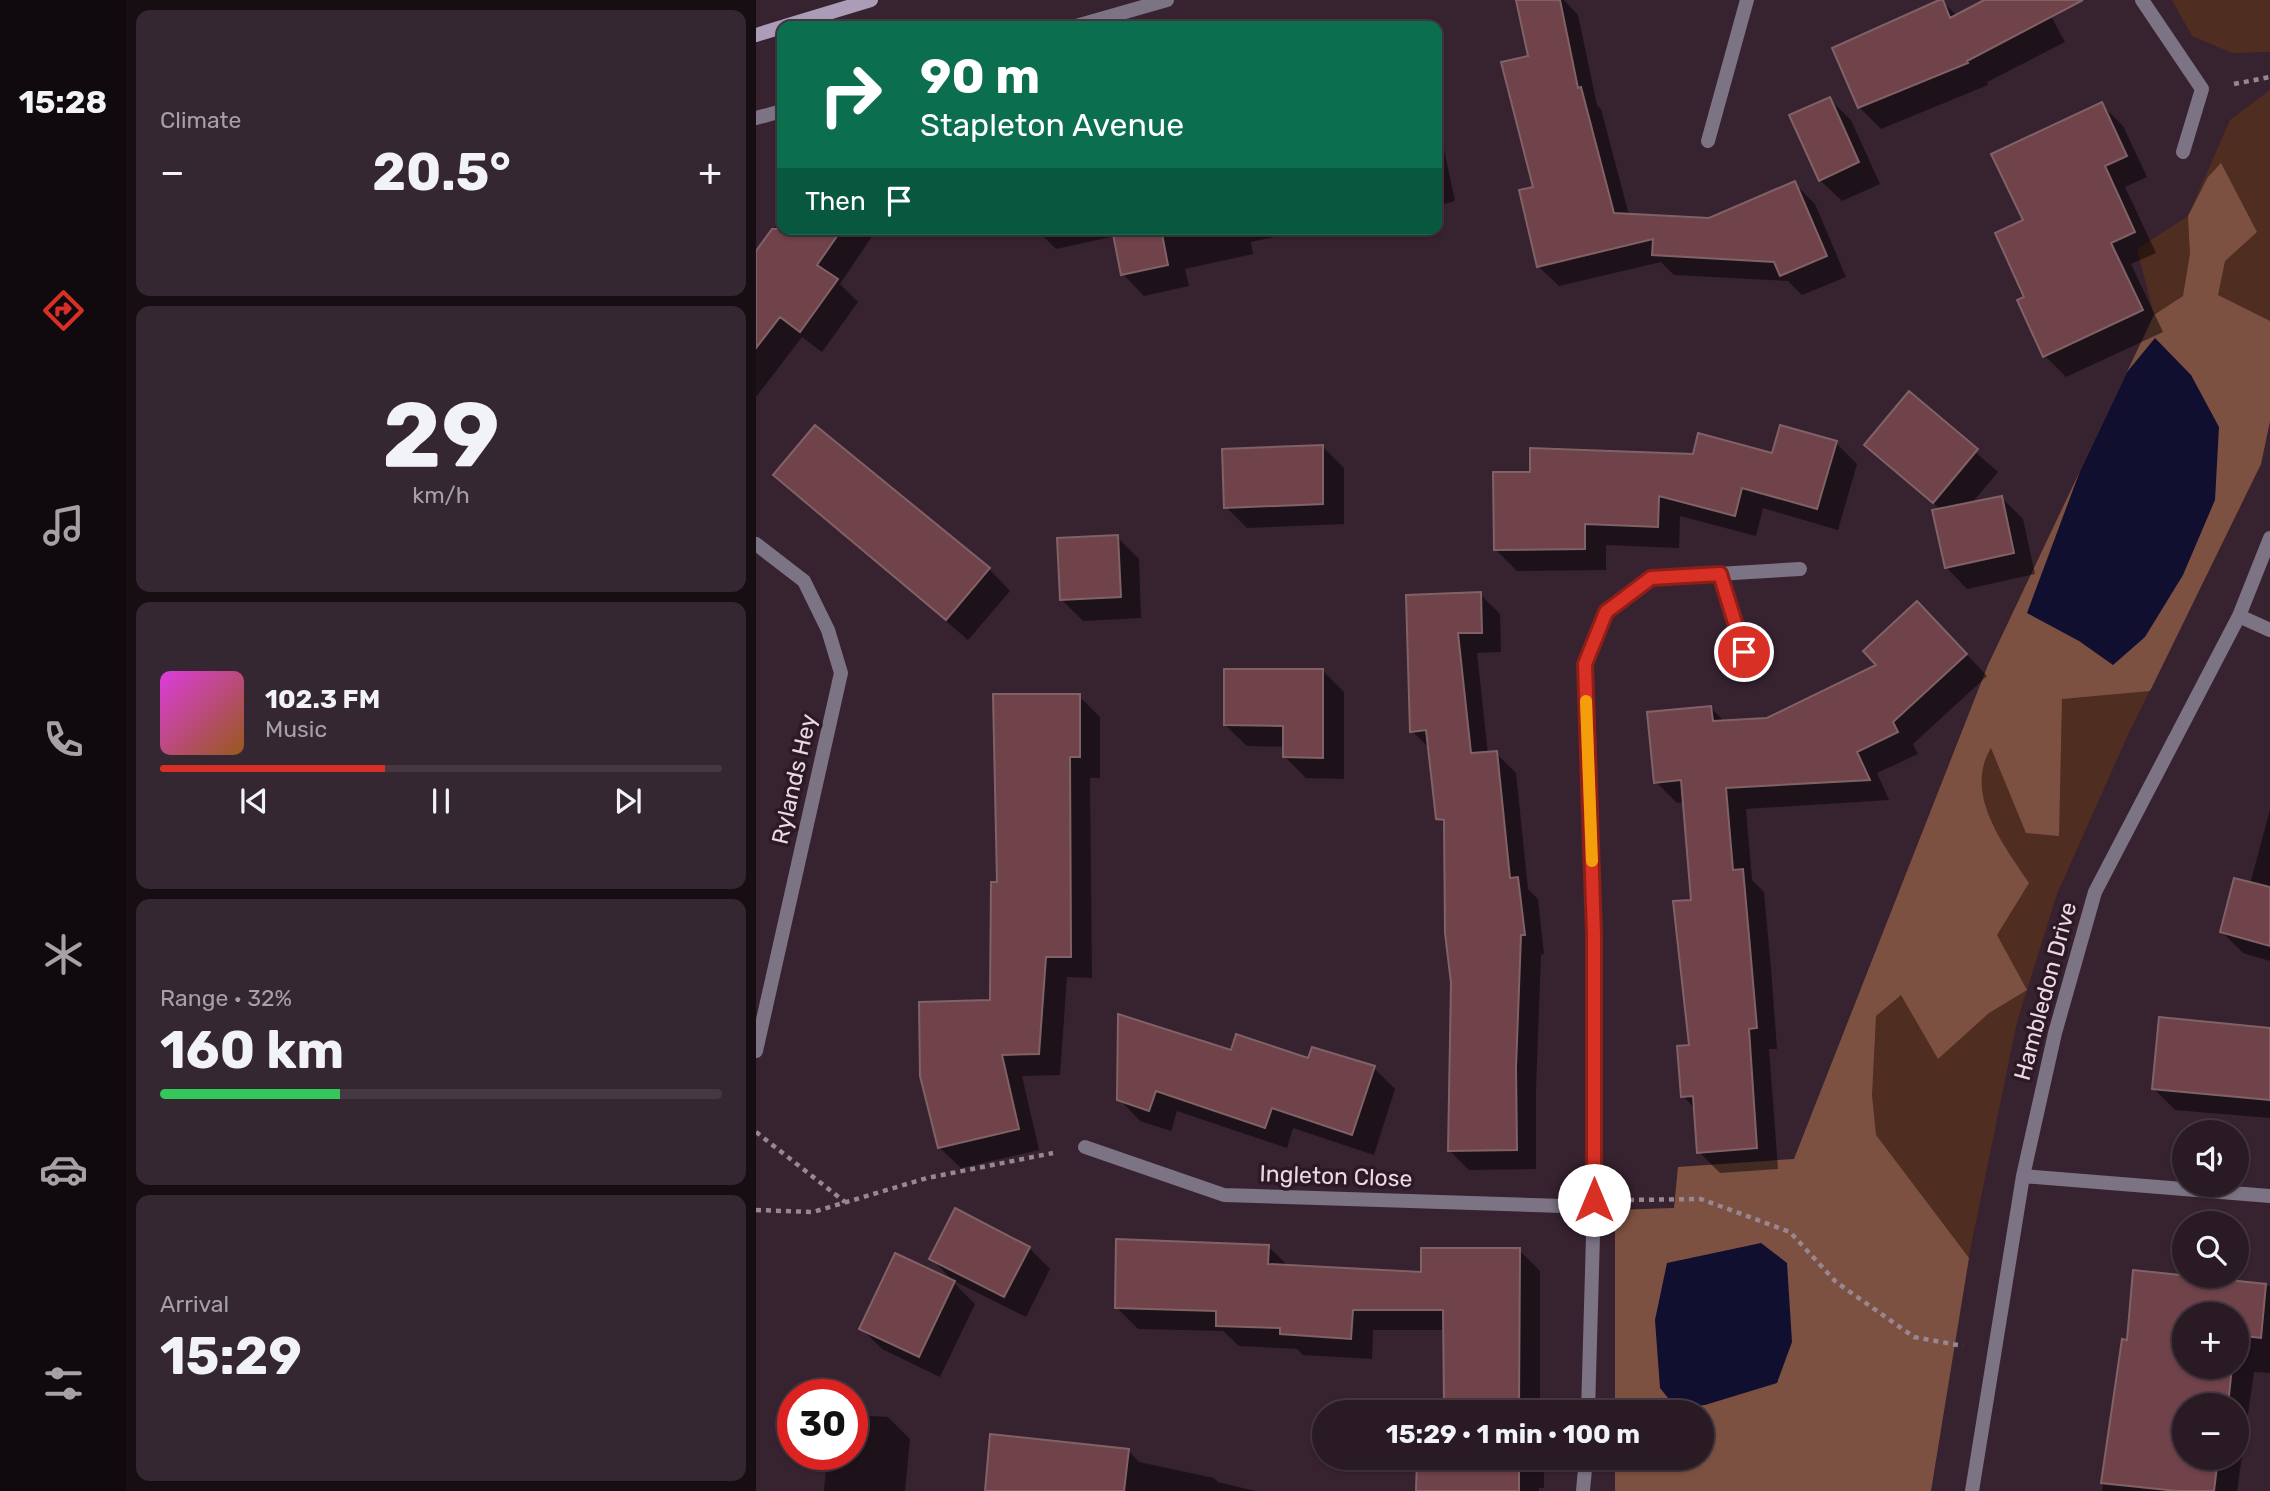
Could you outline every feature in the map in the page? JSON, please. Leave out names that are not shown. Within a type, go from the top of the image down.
[{"type":"main road","points":[[803,21],[871,0]]},
{"type":"main road","points":[[756,35],[777,29]]},
{"type":"street","points":[[1094,21],[1167,0]]},
{"type":"street","points":[[1708,141],[1747,0]]},
{"type":"street","points":[[2142,0],[2202,89],[2183,152]]},
{"type":"street","points":[[756,118],[777,112]]},
{"type":"street","name":"Hambledon Drive","points":[[1972,1491],[2023,1176],[2055,1033],[2095,892],[2238,616],[2270,538]]},
{"type":"street","name":"Rylands Hey","points":[[756,544],[804,581],[828,630],[841,673],[756,1051]]},
{"type":"street","points":[[1588,1400],[1594,1203],[1594,934],[1585,664],[1606,612],[1651,578],[1800,569]]},
{"type":"street","points":[[1720,574],[1744,652]]},
{"type":"street","points":[[2238,616],[2270,630]]},
{"type":"street","name":"Ingleton Close","points":[[1085,1147],[1224,1195],[1594,1203]]},
{"type":"street","points":[[2023,1176],[2270,1196]]},
{"type":"street","points":[[1583,1491],[1585,1470]]},
{"type":"path","points":[[756,1132],[845,1203]]},
{"type":"path","points":[[756,1210],[813,1212],[927,1178],[1085,1147]]},
{"type":"path","points":[[1594,1203],[1701,1199],[1790,1232],[1836,1282],[1914,1337],[1994,1352]]},
{"type":"shaded area","points":[[2172,0],[2270,0],[2270,52],[2232,53],[2192,36]]},
{"type":"shaded area","points":[[2270,90],[2270,421],[2261,464],[2127,737],[2057,894],[2017,1022],[1954,1329],[1931,1491],[1615,1491],[1615,1470],[1714,1470],[1714,1400],[1615,1400],[1615,1210],[1674,1208],[1678,1167],[1794,1159],[1988,665],[2154,315],[2137,249],[2188,216],[2230,120]]},
{"type":"shaded area","points":[[2221,163],[2257,232],[2225,261],[2218,295],[2270,321],[2270,421],[2261,464],[2150,691],[2062,699],[2059,836],[2026,833],[1991,748],[1984,765],[1984,801],[1999,836],[2029,883],[1997,935],[2027,990],[1989,1013],[1938,1059],[1901,995],[1876,1016],[1872,1095],[1876,1135],[1969,1258],[1931,1491],[1615,1491],[1615,1470],[1714,1470],[1714,1400],[1615,1400],[1615,1210],[1674,1208],[1678,1167],[1794,1159],[1988,665],[2154,315],[2183,296],[2190,254],[2188,216],[2208,177]]},
{"type":"shaded area","points":[[2155,338],[2191,375],[2219,427],[2215,500],[2183,575],[2145,637],[2113,665],[2079,641],[2027,613],[2080,471],[2127,372]]},
{"type":"shaded area","points":[[1761,1243],[1787,1263],[1792,1342],[1777,1383],[1714,1402],[1714,1400],[1670,1400],[1660,1388],[1655,1320],[1667,1263]]},
{"type":"building","points":[[1516,0],[1560,0],[1578,88],[1581,87],[1614,213],[1709,218],[1795,181],[1827,256],[1780,276],[1774,262],[1652,255],[1653,239],[1537,267],[1519,190],[1533,187],[1501,62],[1528,56]]},
{"type":"building","points":[[1943,0],[1950,18],[1984,0],[2083,0],[1967,61],[1968,63],[1858,108],[1832,48]]},
{"type":"building","points":[[1830,97],[1859,162],[1819,181],[1789,115]]},
{"type":"building","points":[[2102,102],[2127,156],[2105,166],[2135,232],[2111,243],[2143,310],[2043,357],[2017,300],[2024,297],[1995,233],[2023,220],[1991,154]]},
{"type":"building","points":[[772,229],[777,229],[777,235],[838,235],[817,265],[838,279],[800,332],[780,317],[756,348],[756,251]]},
{"type":"building","points":[[1113,235],[1162,235],[1168,265],[1121,275]]},
{"type":"building","points":[[1909,391],[1978,449],[1933,503],[1864,445]]},
{"type":"building","points":[[815,425],[990,568],[946,620],[773,475]]},
{"type":"building","points":[[1780,425],[1837,441],[1817,509],[1742,488],[1735,516],[1659,496],[1658,527],[1585,524],[1585,549],[1494,550],[1493,472],[1530,472],[1530,448],[1693,454],[1698,433],[1772,453]]},
{"type":"building","points":[[1323,445],[1323,504],[1224,508],[1222,449]]},
{"type":"building","points":[[2002,496],[2014,553],[1945,568],[1932,510]]},
{"type":"building","points":[[1118,535],[1121,597],[1060,600],[1057,538]]},
{"type":"building","points":[[1481,592],[1482,633],[1458,633],[1471,753],[1497,751],[1510,878],[1518,877],[1525,935],[1521,935],[1516,1068],[1517,1150],[1448,1151],[1451,983],[1445,933],[1444,820],[1436,819],[1426,730],[1410,732],[1406,595]]},
{"type":"building","points":[[1917,601],[1967,654],[1893,722],[1898,732],[1857,752],[1870,780],[1726,788],[1733,870],[1743,869],[1757,1028],[1749,1029],[1757,1148],[1697,1153],[1693,1096],[1681,1097],[1677,1046],[1689,1045],[1673,901],[1691,900],[1681,780],[1654,783],[1647,712],[1711,706],[1713,721],[1767,718],[1876,665],[1863,651]]},
{"type":"building","points":[[1224,669],[1323,669],[1323,758],[1283,757],[1283,726],[1224,725]]},
{"type":"building","points":[[993,694],[1080,694],[1080,757],[1070,757],[1071,957],[1046,957],[1039,1054],[1002,1055],[1019,1129],[938,1148],[920,1076],[919,1002],[990,1000],[991,882],[997,882]]},
{"type":"building","points":[[2234,878],[2270,887],[2270,946],[2220,932]]},
{"type":"building","points":[[1118,1014],[1231,1050],[1236,1034],[1308,1058],[1312,1047],[1375,1066],[1352,1135],[1272,1108],[1265,1128],[1156,1091],[1149,1111],[1117,1100]]},
{"type":"building","points":[[2159,1017],[2270,1028],[2270,1100],[2152,1089]]},
{"type":"building","points":[[955,1208],[1030,1247],[1004,1297],[929,1259]]},
{"type":"building","points":[[1116,1239],[1269,1245],[1268,1264],[1421,1272],[1421,1248],[1520,1248],[1519,1400],[1444,1400],[1443,1310],[1353,1310],[1351,1339],[1280,1334],[1280,1328],[1216,1326],[1216,1311],[1115,1308]]},
{"type":"building","points":[[895,1253],[955,1281],[919,1357],[859,1329]]},
{"type":"building","points":[[2133,1270],[2172,1274],[2172,1288],[2249,1288],[2249,1282],[2266,1284],[2261,1338],[2249,1337],[2249,1302],[2172,1302],[2172,1379],[2231,1379],[2229,1393],[2172,1393],[2172,1470],[2217,1470],[2214,1491],[2177,1491],[2101,1483],[2122,1339],[2127,1340]]},
{"type":"building","points":[[990,1434],[1129,1449],[1124,1491],[985,1491]]},
{"type":"building","points":[[1417,1470],[1519,1470],[1519,1491],[1416,1491]]},
{"type":"slow traffic","points":[[1586,701],[1592,861]]},
{"type":"route","points":[[1594,1200],[1594,934],[1585,664],[1606,612],[1651,578],[1720,574],[1744,652]]}]
